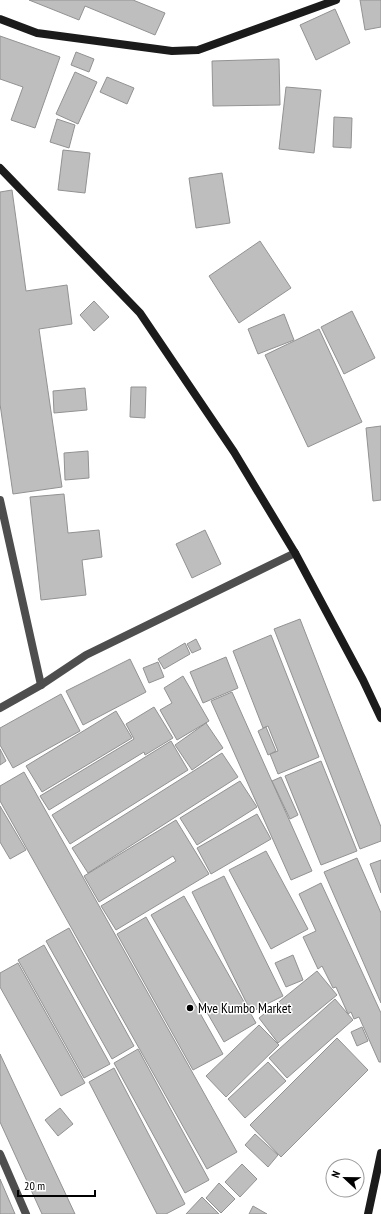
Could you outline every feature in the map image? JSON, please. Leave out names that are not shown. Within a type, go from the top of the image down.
[{"type":"main road","points":[[0,19],[37,33],[172,51],[198,50],[336,0]]},
{"type":"main road","points":[[0,168],[140,313],[234,452],[295,553],[363,680],[381,718]]},
{"type":"main road","points":[[368,1214],[381,1153]]},
{"type":"street","points":[[0,500],[41,685]]},
{"type":"street","points":[[0,708],[41,685],[86,655],[295,553]]},
{"type":"street","points":[[0,1154],[26,1214]]},
{"type":"building","points":[[29,0],[133,0],[165,13],[155,35],[85,6],[79,20]]},
{"type":"building","points":[[360,0],[381,0],[381,27],[365,30]]},
{"type":"building","points":[[335,9],[350,43],[316,60],[300,25]]},
{"type":"building","points":[[0,36],[60,57],[35,128],[11,120],[23,87],[0,79]]},
{"type":"building","points":[[76,52],[94,59],[89,72],[71,65]]},
{"type":"building","points":[[279,59],[280,105],[213,106],[212,61]]},
{"type":"building","points":[[75,72],[97,82],[78,124],[56,114]]},
{"type":"building","points":[[107,77],[134,88],[127,104],[100,92]]},
{"type":"building","points":[[286,87],[321,90],[314,153],[279,149]]},
{"type":"building","points":[[334,117],[352,118],[351,148],[333,147]]},
{"type":"building","points":[[57,119],[75,125],[69,148],[50,142]]},
{"type":"building","points":[[63,150],[90,153],[85,193],[58,190]]},
{"type":"building","points":[[222,173],[230,223],[196,228],[189,178]]},
{"type":"building","points":[[12,190],[26,291],[67,285],[72,324],[39,329],[62,487],[13,494],[0,404],[0,192]]},
{"type":"building","points":[[260,241],[291,288],[239,323],[209,276]]},
{"type":"building","points":[[94,301],[109,317],[94,331],[80,315]]},
{"type":"building","points":[[352,311],[375,358],[344,374],[321,327]]},
{"type":"building","points":[[284,314],[294,340],[258,354],[248,329]]},
{"type":"building","points":[[319,329],[362,422],[308,447],[265,355]]},
{"type":"building","points":[[131,387],[146,387],[145,418],[130,417]]},
{"type":"building","points":[[85,388],[87,410],[54,413],[53,391]]},
{"type":"building","points":[[381,426],[381,500],[373,501],[366,428]]},
{"type":"building","points":[[88,451],[89,478],[65,480],[64,453]]},
{"type":"building","points":[[64,494],[68,533],[99,530],[102,557],[82,560],[86,595],[41,600],[30,497]]},
{"type":"building","points":[[205,530],[221,564],[192,578],[176,544]]},
{"type":"building","points":[[300,619],[381,827],[381,841],[360,849],[274,629]]},
{"type":"building","points":[[271,635],[319,757],[278,774],[270,754],[278,751],[268,726],[263,728],[233,651]]},
{"type":"building","points":[[196,639],[201,649],[192,653],[187,644]]},
{"type":"building","points":[[185,643],[190,654],[164,669],[158,659]]},
{"type":"building","points":[[226,657],[238,688],[203,703],[190,672]]},
{"type":"building","points":[[130,659],[146,692],[83,725],[66,691]]},
{"type":"building","points":[[158,662],[164,677],[149,683],[143,668]]},
{"type":"building","points":[[183,676],[209,721],[177,740],[160,710],[172,703],[164,688]]},
{"type":"building","points":[[232,692],[312,871],[291,880],[211,701]]},
{"type":"building","points":[[61,694],[80,731],[13,768],[0,745],[0,728]]},
{"type":"building","points":[[154,707],[173,738],[145,755],[144,752],[49,810],[40,796],[134,739],[126,724]]},
{"type":"building","points":[[116,711],[132,738],[42,792],[26,766]]},
{"type":"building","points":[[206,723],[223,748],[192,770],[175,745]]},
{"type":"building","points":[[266,727],[276,751],[268,755],[258,731]]},
{"type":"building","points":[[171,741],[188,770],[70,844],[52,815]]},
{"type":"building","points":[[0,749],[6,761],[0,765]]},
{"type":"building","points":[[222,753],[238,777],[88,873],[72,848]]},
{"type":"building","points":[[321,761],[357,851],[321,865],[285,776]]},
{"type":"building","points":[[24,772],[237,1152],[207,1169],[0,801],[0,786]]},
{"type":"building","points":[[281,777],[298,815],[290,819],[272,781]]},
{"type":"building","points":[[240,781],[257,807],[197,845],[180,818]]},
{"type":"building","points":[[0,806],[26,850],[10,859],[0,842]]},
{"type":"building","points":[[257,814],[271,839],[211,874],[197,848]]},
{"type":"building","points":[[176,820],[209,874],[116,930],[101,906],[176,861],[173,856],[99,902],[84,876]]},
{"type":"building","points":[[266,851],[308,929],[271,949],[229,870]]},
{"type":"building","points":[[357,858],[381,913],[381,1003],[324,872]]},
{"type":"building","points":[[381,860],[381,893],[370,864]]},
{"type":"building","points":[[224,876],[283,996],[251,1012],[192,892]]},
{"type":"building","points":[[321,883],[381,1013],[381,1062],[379,1062],[359,1017],[354,1019],[351,1012],[348,1014],[336,987],[333,988],[322,966],[318,969],[303,937],[316,931],[299,894]]},
{"type":"building","points":[[184,896],[256,1023],[224,1042],[151,915]]},
{"type":"building","points":[[146,917],[223,1054],[193,1070],[117,934]]},
{"type":"building","points":[[69,928],[134,1046],[112,1059],[46,941]]},
{"type":"building","points":[[44,945],[110,1064],[84,1078],[18,960]]},
{"type":"building","points":[[293,955],[303,980],[286,987],[275,963]]},
{"type":"building","points":[[18,963],[85,1083],[61,1096],[0,987],[0,973]]},
{"type":"building","points":[[317,971],[337,995],[278,1043],[259,1018]]},
{"type":"building","points":[[335,999],[353,1020],[287,1078],[269,1058]]},
{"type":"building","points":[[259,1025],[279,1045],[226,1097],[206,1076]]},
{"type":"building","points":[[362,1027],[368,1041],[357,1046],[351,1032]]},
{"type":"building","points":[[337,1038],[368,1070],[281,1157],[250,1125]]},
{"type":"building","points":[[138,1049],[209,1180],[185,1193],[114,1063]]},
{"type":"building","points":[[0,1054],[75,1214],[42,1214],[0,1122]]},
{"type":"building","points":[[268,1062],[286,1081],[245,1118],[228,1099]]},
{"type":"building","points":[[114,1068],[185,1204],[166,1214],[157,1214],[89,1082]]},
{"type":"building","points":[[60,1108],[73,1124],[58,1136],[45,1120]]},
{"type":"building","points":[[255,1134],[278,1155],[268,1167],[245,1145]]},
{"type":"building","points":[[242,1164],[257,1179],[240,1197],[225,1182]]},
{"type":"building","points":[[0,1179],[15,1214],[0,1214]]},
{"type":"building","points":[[219,1183],[235,1199],[221,1213],[206,1198]]},
{"type":"building","points":[[202,1197],[219,1214],[186,1214]]},
{"type":"building","points":[[253,1206],[267,1214],[249,1214]]},
{"type":"place","name":"Mve Kumbo Market","points":[[190,1008]]}]
